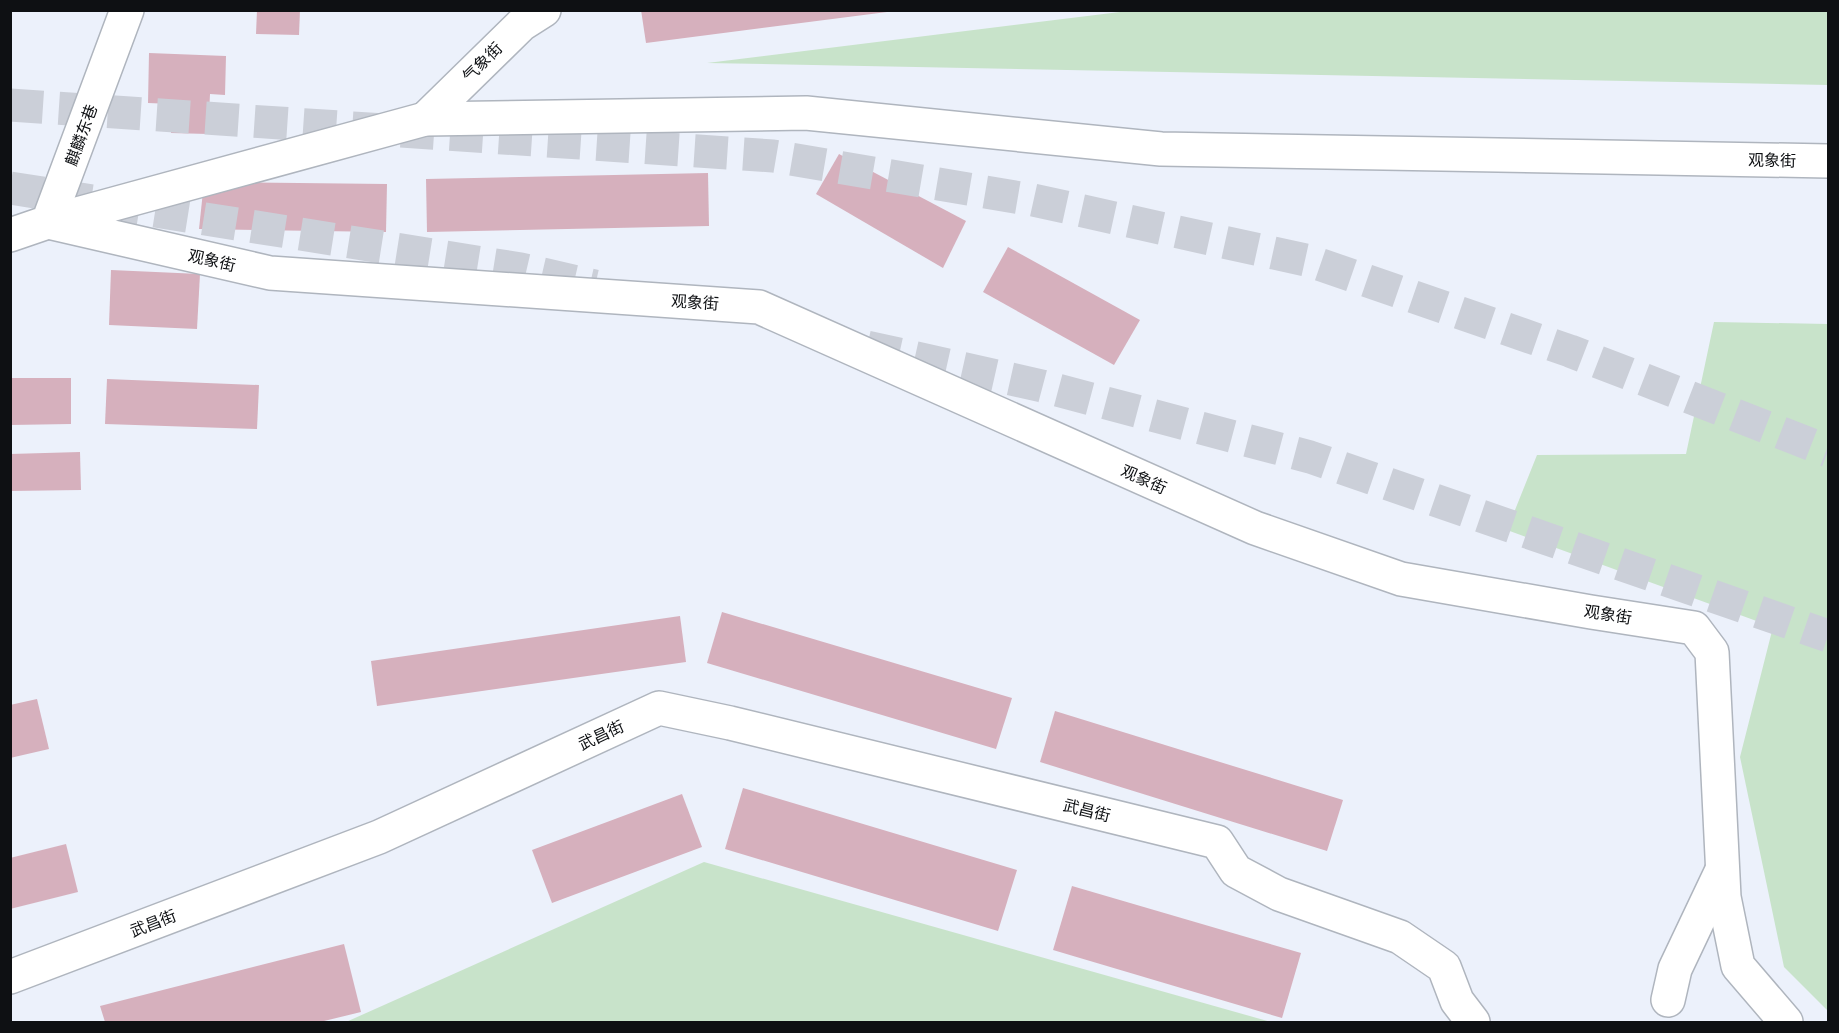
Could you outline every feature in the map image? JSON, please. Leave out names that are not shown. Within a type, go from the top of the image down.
[{"type":"street","name":"麒麟东巷","points":[[48,222],[127,10]]},
{"type":"street","name":"气象街","points":[[425,119],[522,24],[544,10]]},
{"type":"street","name":"观象街","points":[[48,222],[425,119],[806,113],[1161,149],[1828,161]]},
{"type":"street","name":"观象街","points":[[48,222],[270,273],[759,307],[1255,528],[1401,579],[1694,628],[1712,652],[1724,897],[1738,966],[1785,1023]]},
{"type":"street","points":[[10,235],[48,222]]},
{"type":"street","name":"武昌街","points":[[10,977],[379,837],[659,708],[730,723],[1217,842],[1236,871],[1279,894],[1400,938],[1444,967],[1457,1001],[1473,1023]]},
{"type":"street","points":[[1668,1000],[1675,969],[1723,869]]},
{"type":"green space","points":[[1128,11],[1828,11],[1828,85],[707,63]]},
{"type":"green space","points":[[1714,322],[1828,324],[1828,1011],[1784,967],[1740,757],[1773,627],[1507,530],[1537,455],[1686,454]]},
{"type":"green space","points":[[704,862],[1271,1022],[346,1022]]},
{"type":"building","points":[[257,10],[300,10],[299,35],[256,34]]},
{"type":"building","points":[[641,10],[886,10],[887,12],[646,43]]},
{"type":"building","points":[[149,53],[226,56],[225,95],[210,94],[208,134],[171,133],[172,104],[148,103]]},
{"type":"building","points":[[839,154],[966,221],[943,268],[816,194]]},
{"type":"building","points":[[708,173],[709,226],[427,232],[426,179]]},
{"type":"building","points":[[204,182],[387,184],[386,232],[199,229]]},
{"type":"building","points":[[1008,247],[1140,320],[1114,365],[983,292]]},
{"type":"building","points":[[111,270],[200,274],[197,329],[109,325]]},
{"type":"building","points":[[10,378],[71,378],[71,424],[10,425]]},
{"type":"building","points":[[107,379],[259,385],[257,429],[105,424]]},
{"type":"building","points":[[80,452],[81,490],[10,491],[10,454]]},
{"type":"building","points":[[722,612],[1012,698],[996,749],[707,663]]},
{"type":"building","points":[[680,616],[686,662],[377,706],[371,661]]},
{"type":"building","points":[[37,699],[49,749],[10,758],[10,705]]},
{"type":"building","points":[[1055,711],[1343,800],[1327,851],[1040,762]]},
{"type":"building","points":[[743,788],[1017,870],[998,931],[725,849]]},
{"type":"building","points":[[682,794],[702,847],[552,903],[532,850]]},
{"type":"building","points":[[66,844],[78,892],[10,909],[10,858]]},
{"type":"building","points":[[1072,886],[1301,953],[1282,1018],[1053,950]]},
{"type":"building","points":[[344,944],[361,1012],[320,1022],[105,1022],[100,1006]]},
{"type":"tunnel","points":[[10,105],[773,156],[1033,200],[1310,261],[1570,351],[1828,451]]},
{"type":"tunnel","points":[[10,188],[521,269],[595,286]]},
{"type":"tunnel","points":[[867,347],[1042,386],[1310,457],[1828,636]]}]
